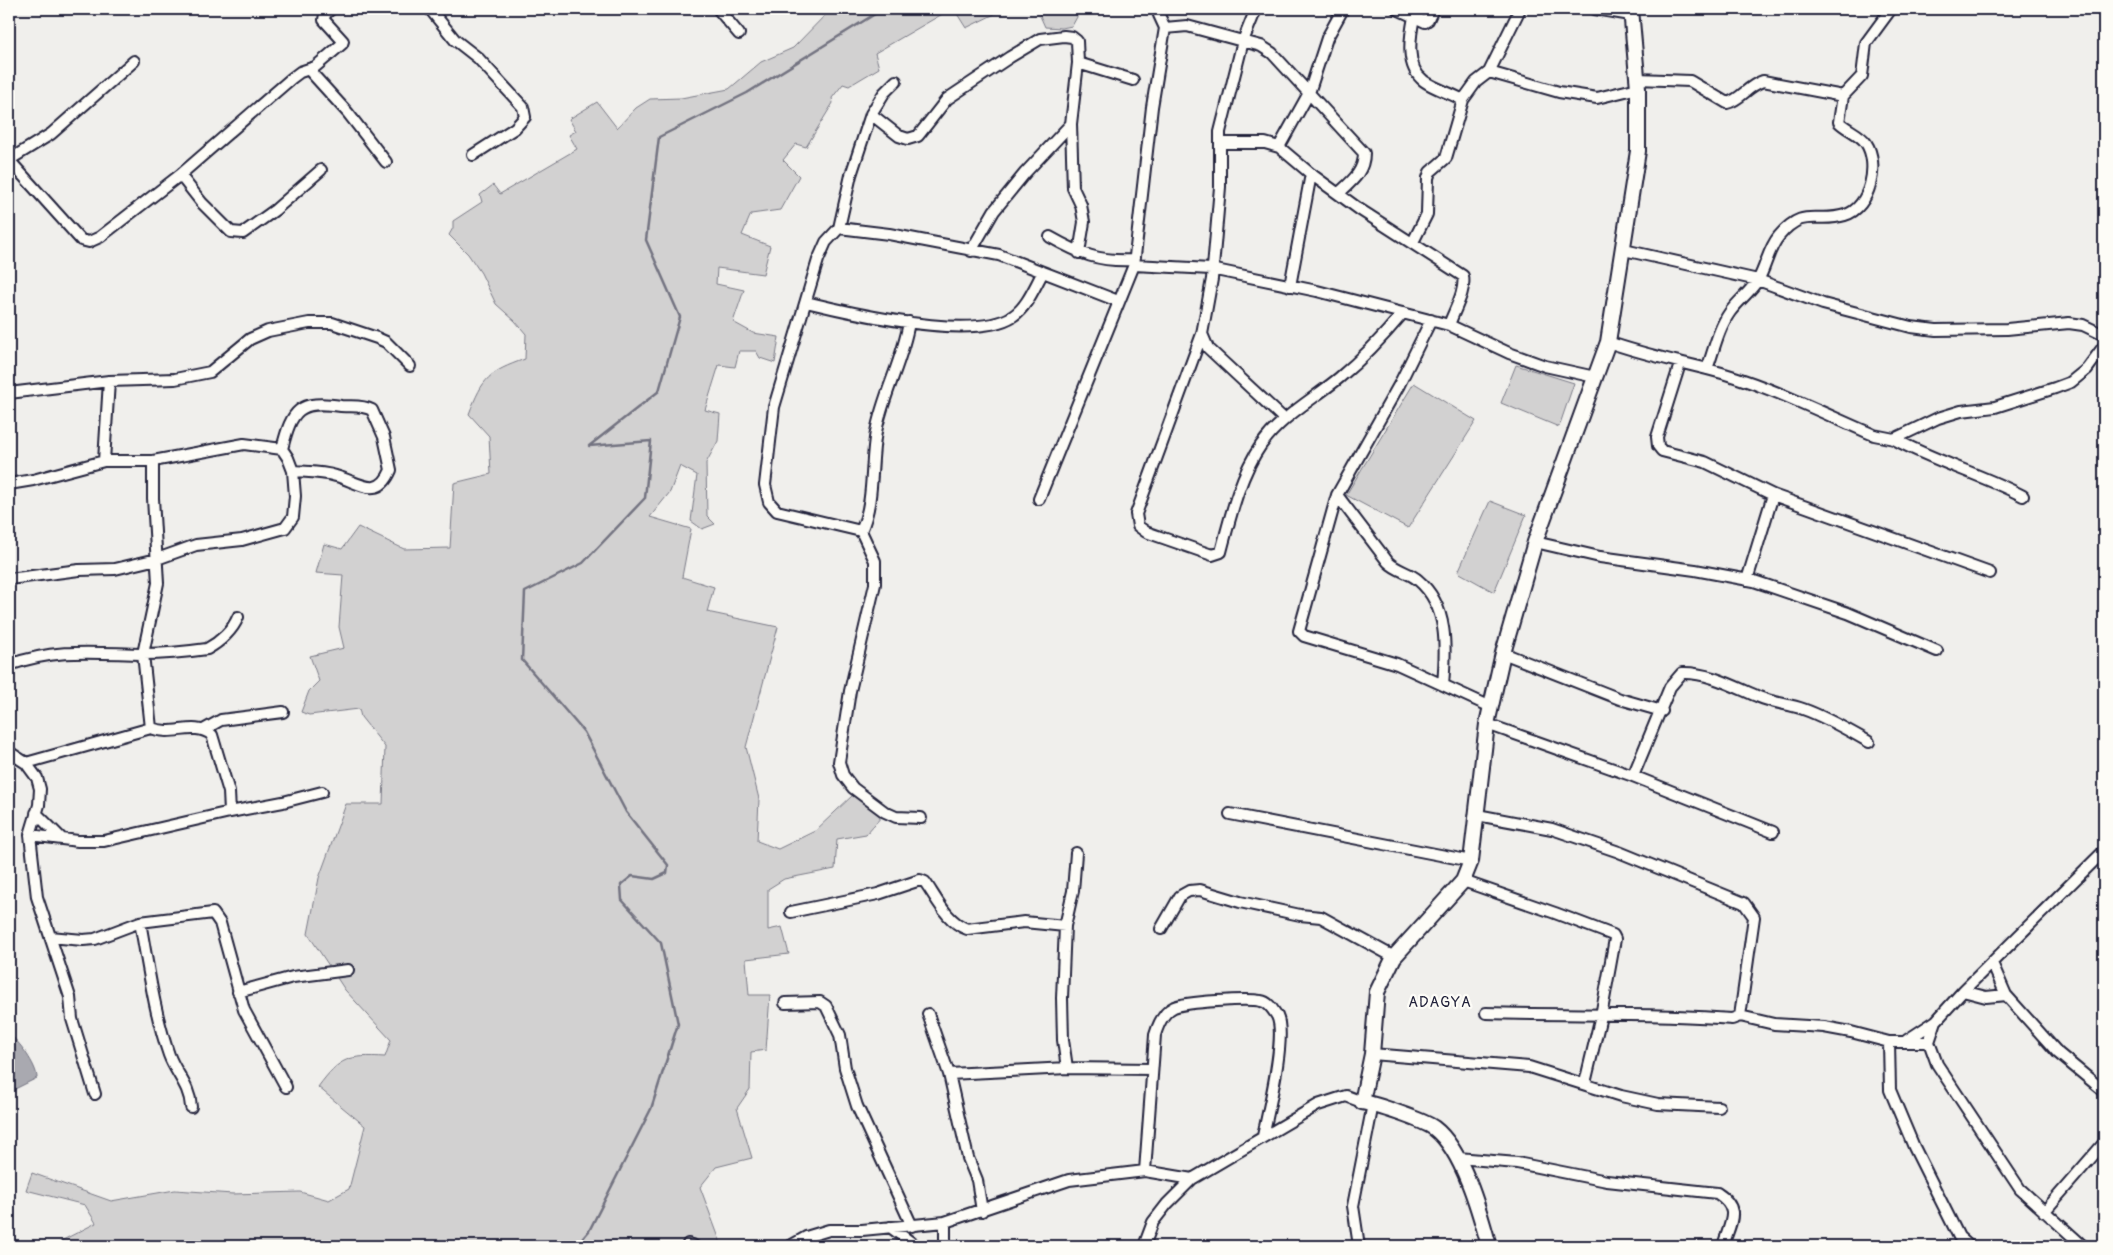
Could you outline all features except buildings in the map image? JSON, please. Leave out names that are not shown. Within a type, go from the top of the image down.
[{"type":"street","points":[[134,61],[51,134],[9,160],[81,240],[89,242],[100,237],[180,175],[292,78],[300,72],[315,67],[342,44],[343,41],[324,20],[325,14],[331,9]]},
{"type":"street","points":[[430,9],[455,40],[478,58],[523,107],[525,117],[515,128],[473,155]]},
{"type":"street","points":[[718,9],[739,34]]},
{"type":"street","points":[[1040,499],[1134,263],[1151,116],[1165,28],[1159,15],[1161,9]]},
{"type":"street","points":[[1256,9],[1243,41],[1222,122],[1220,187],[1211,269],[1212,279],[1202,334],[1136,514],[1138,526],[1200,552],[1212,555],[1220,552],[1236,495],[1260,447],[1283,418],[1338,379],[1359,360],[1403,313]]},
{"type":"street","points":[[1280,147],[1309,93],[1327,38],[1343,9]]},
{"type":"street","points":[[1397,9],[1424,22],[1428,20],[1433,9]]},
{"type":"street","points":[[1412,242],[1427,214],[1428,178],[1430,172],[1446,158],[1463,100],[1476,82],[1488,72],[1520,9]]},
{"type":"street","points":[[1359,1246],[1353,1206],[1368,1103],[1377,992],[1394,957],[1463,881],[1471,861],[1478,815],[1487,724],[1503,653],[1536,542],[1608,342],[1624,250],[1638,151],[1638,84],[1631,12],[1595,9]]},
{"type":"street","points":[[1707,369],[1723,323],[1758,280],[1772,246],[1779,236],[1796,220],[1804,217],[1843,216],[1851,213],[1861,203],[1870,185],[1872,160],[1866,142],[1839,122],[1843,96],[1862,76],[1866,43],[1891,9]]},
{"type":"street","points":[[1414,18],[1409,46],[1413,65],[1419,76],[1425,82],[1463,100]]},
{"type":"street","points":[[1165,28],[1187,26],[1261,46],[1272,53],[1364,153],[1364,163],[1359,173],[1339,193]]},
{"type":"street","points":[[870,114],[899,136],[908,139],[918,136],[947,99],[1040,39],[1072,37],[1077,42],[1078,63],[1070,124],[1073,188],[1081,205],[1084,222],[1079,252]]},
{"type":"street","points":[[1078,63],[1133,80]]},
{"type":"street","points":[[309,70],[348,113],[386,162]]},
{"type":"street","points":[[1488,72],[1559,92],[1598,98],[1638,84],[1690,81],[1727,102],[1734,101],[1751,85],[1763,81],[1843,96]]},
{"type":"street","points":[[861,530],[777,511],[769,502],[765,485],[774,407],[818,260],[826,242],[840,228],[851,175],[870,114],[884,93],[896,81]]},
{"type":"street","points":[[971,251],[994,211],[1025,173],[1070,124]]},
{"type":"street","points":[[1220,143],[1252,142],[1280,147],[1310,174],[1376,220],[1463,276],[1462,292],[1449,324]]},
{"type":"street","points":[[180,175],[202,202],[231,232],[236,234],[242,233],[276,210],[321,170]]},
{"type":"street","points":[[1290,286],[1310,174]]},
{"type":"street","points":[[840,228],[889,234],[1000,256],[1118,301]]},
{"type":"street","points":[[1050,237],[1093,258],[1211,269],[1449,324],[1509,352],[1545,366],[1594,377]]},
{"type":"street","points":[[1624,250],[1758,280],[1823,304],[1911,327],[1936,330],[2007,329],[2069,323],[2083,325],[2104,335]]},
{"type":"street","points":[[806,302],[850,313],[909,322],[964,327],[980,326],[1012,317],[1022,307],[1043,272]]},
{"type":"street","points":[[1431,320],[1399,385],[1338,494],[1299,632],[1304,636],[1397,664],[1491,707]]},
{"type":"street","points":[[9,393],[109,381],[175,379],[210,372],[250,339],[268,331],[309,323],[332,322],[377,338],[386,342],[410,366]]},
{"type":"street","points":[[909,322],[903,354],[882,406],[876,433],[868,510],[861,530],[875,561],[875,584],[850,691],[839,762],[843,775],[853,788],[885,812],[896,817],[921,818]]},
{"type":"street","points":[[1202,334],[1208,348],[1283,418]]},
{"type":"street","points":[[1608,342],[1680,364],[1707,369],[1752,384],[1874,435],[1894,439],[1923,455],[1996,482],[2023,496]]},
{"type":"street","points":[[1894,439],[1938,418],[1961,412],[1995,407],[2071,382],[2087,369],[2104,346]]},
{"type":"street","points":[[1680,364],[1657,437],[1658,446],[1662,451],[1705,462],[1774,495],[1990,573]]},
{"type":"street","points":[[104,461],[109,381]]},
{"type":"street","points":[[9,579],[79,570],[115,569],[157,559],[196,545],[242,540],[284,528],[293,517],[295,496],[293,471],[282,449],[289,422],[304,407],[315,403],[363,406],[372,410],[384,438],[391,470],[388,479],[381,485],[372,488],[336,475],[293,471]]},
{"type":"street","points":[[9,484],[33,480],[104,461],[153,461],[244,444],[282,449]]},
{"type":"street","points":[[151,728],[143,654],[158,583],[153,461]]},
{"type":"street","points":[[1338,494],[1394,569],[1418,580],[1438,606],[1446,647],[1443,686]]},
{"type":"street","points":[[1747,580],[1774,495]]},
{"type":"street","points":[[1536,542],[1600,557],[1695,570],[1747,580],[1848,613],[1937,651]]},
{"type":"street","points":[[9,665],[57,652],[106,651],[143,654],[208,649],[216,645],[235,625],[238,617]]},
{"type":"street","points":[[1503,653],[1620,699],[1662,711]]},
{"type":"street","points":[[1633,776],[1662,711],[1670,687],[1676,677],[1682,673],[1691,672],[1715,679],[1778,704],[1801,708],[1869,742]]},
{"type":"street","points":[[26,764],[151,728],[163,733],[204,729],[221,720],[283,712]]},
{"type":"street","points":[[1487,724],[1633,776],[1774,832]]},
{"type":"street","points":[[204,729],[212,735],[216,744],[229,792],[230,812]]},
{"type":"street","points":[[9,752],[26,764],[37,778],[40,789],[39,805],[30,835],[37,897],[70,997],[72,1019],[95,1094]]},
{"type":"street","points":[[30,835],[104,841],[322,792]]},
{"type":"street","points":[[36,813],[62,839]]},
{"type":"street","points":[[1230,814],[1471,861]]},
{"type":"street","points":[[1478,815],[1552,830],[1619,852],[1744,902],[1754,917],[1740,1016]]},
{"type":"street","points":[[1903,1042],[1936,1021],[1963,991],[2104,851]]},
{"type":"street","points":[[1067,1068],[1063,1040],[1062,998],[1065,926],[1073,892],[1076,853]]},
{"type":"street","points":[[791,912],[878,894],[920,880],[925,882],[948,916],[959,926],[968,929],[1024,922],[1065,926]]},
{"type":"street","points":[[1463,881],[1555,912],[1613,935],[1615,939],[1601,1016],[1585,1083]]},
{"type":"street","points":[[1161,929],[1180,896],[1190,891],[1200,890],[1240,902],[1300,916],[1322,917],[1394,957]]},
{"type":"street","points":[[50,937],[83,940],[95,938],[140,922],[213,913],[220,923],[244,1010],[286,1087]]},
{"type":"street","points":[[140,922],[150,976],[169,1054],[190,1094],[191,1107]]},
{"type":"street","points":[[1992,963],[2006,995],[2058,1053],[2085,1072],[2104,1090]]},
{"type":"street","points":[[238,992],[293,977],[348,970]]},
{"type":"street","points":[[1963,991],[1986,997],[2006,995]]},
{"type":"street","points":[[1145,1171],[1152,1069],[1158,1026],[1162,1018],[1173,1007],[1240,1000],[1262,1001],[1269,1005],[1280,1026],[1274,1082],[1263,1136]]},
{"type":"street","points":[[784,1003],[820,1002],[826,1006],[840,1035],[845,1068],[857,1106],[912,1226]]},
{"type":"street","points":[[1486,1013],[1601,1016],[1671,1014],[1732,1019],[1740,1016],[1774,1024],[1824,1027],[1889,1042],[1928,1042]]},
{"type":"street","points":[[928,1014],[949,1074],[968,1158],[977,1180],[982,1211]]},
{"type":"street","points":[[1936,1021],[1928,1042],[1937,1064],[2020,1189],[2082,1246]]},
{"type":"street","points":[[1889,1042],[1890,1090],[1914,1147],[1959,1237],[1969,1246]]},
{"type":"street","points":[[1372,1054],[1529,1066],[1621,1096],[1658,1104],[1719,1107]]},
{"type":"street","points":[[949,1074],[1067,1068],[1152,1069]]},
{"type":"street","points":[[1144,1246],[1152,1222],[1192,1179],[1318,1105],[1346,1096],[1434,1128],[1458,1158],[1480,1213],[1489,1246]]},
{"type":"street","points":[[2044,1212],[2104,1143]]},
{"type":"street","points":[[1458,1158],[1517,1163],[1607,1181],[1717,1193],[1728,1201],[1733,1213],[1723,1246]]},
{"type":"street","points":[[790,1246],[806,1237],[829,1230],[890,1228],[945,1222],[1069,1180],[1145,1171],[1192,1179]]},
{"type":"street","points":[[945,1222],[945,1246]]},
{"type":"street","points":[[890,1228],[916,1246]]},
{"type":"shaded area","points":[[831,9],[951,9],[875,53],[879,68],[849,86],[843,84],[832,98],[833,103],[806,147],[796,144],[783,160],[799,176],[780,210],[751,214],[742,235],[770,246],[763,274],[717,268],[716,284],[744,290],[733,322],[753,333],[779,337],[775,363],[760,358],[756,351],[739,351],[735,367],[719,365],[705,410],[720,414],[718,441],[706,463],[707,516],[715,524],[702,529],[691,521],[697,475],[680,466],[670,492],[650,517],[691,529],[682,577],[714,587],[707,612],[778,627],[746,747],[759,799],[757,841],[778,849],[815,831],[854,794],[883,815],[866,834],[837,839],[835,869],[784,879],[768,889],[768,930],[782,927],[789,954],[746,959],[749,995],[770,995],[766,1050],[751,1052],[750,1089],[737,1108],[752,1158],[716,1167],[700,1187],[722,1246],[57,1246],[61,1241],[96,1223],[85,1205],[26,1190],[32,1173],[111,1201],[175,1190],[233,1194],[300,1192],[329,1200],[349,1189],[365,1126],[318,1087],[333,1069],[346,1060],[362,1057],[385,1057],[391,1040],[345,990],[308,934],[319,878],[346,804],[383,804],[385,747],[361,717],[359,709],[309,715],[301,712],[309,691],[319,681],[310,656],[344,648],[339,627],[343,575],[316,573],[324,544],[342,549],[358,527],[404,549],[450,548],[454,483],[491,474],[489,436],[469,414],[483,384],[495,372],[525,359],[526,334],[496,304],[481,273],[468,254],[449,235],[453,228],[453,221],[482,202],[480,195],[493,185],[500,194],[577,149],[569,135],[576,131],[569,119],[597,102],[617,128],[636,108],[650,99],[681,98],[729,89],[761,62],[793,48]]},
{"type":"shaded area","points":[[954,9],[1005,9],[966,28]]},
{"type":"shaded area","points":[[1037,9],[1076,9],[1077,17],[1072,26],[1062,28],[1045,27]]},
{"type":"shaded area","points":[[1516,365],[1574,383],[1559,427],[1501,403]]},
{"type":"shaded area","points":[[1414,383],[1476,421],[1408,528],[1346,495]]},
{"type":"shaded area","points":[[1490,501],[1526,515],[1494,592],[1458,572]]},
{"type":"shaded area","points":[[9,1034],[27,1054],[37,1078],[9,1092]]},
{"type":"waterway","points":[[576,1246],[589,1231],[651,1109],[678,1024],[661,943],[622,900],[621,885],[632,876],[654,879],[667,873],[668,865],[626,812],[584,732],[522,660],[525,592],[583,563],[645,498],[651,441],[589,446],[659,391],[680,317],[646,240],[659,137],[747,93],[883,9]]},
{"type":"district","name":"ADAGYA","points":[[1440,1002]]}]
